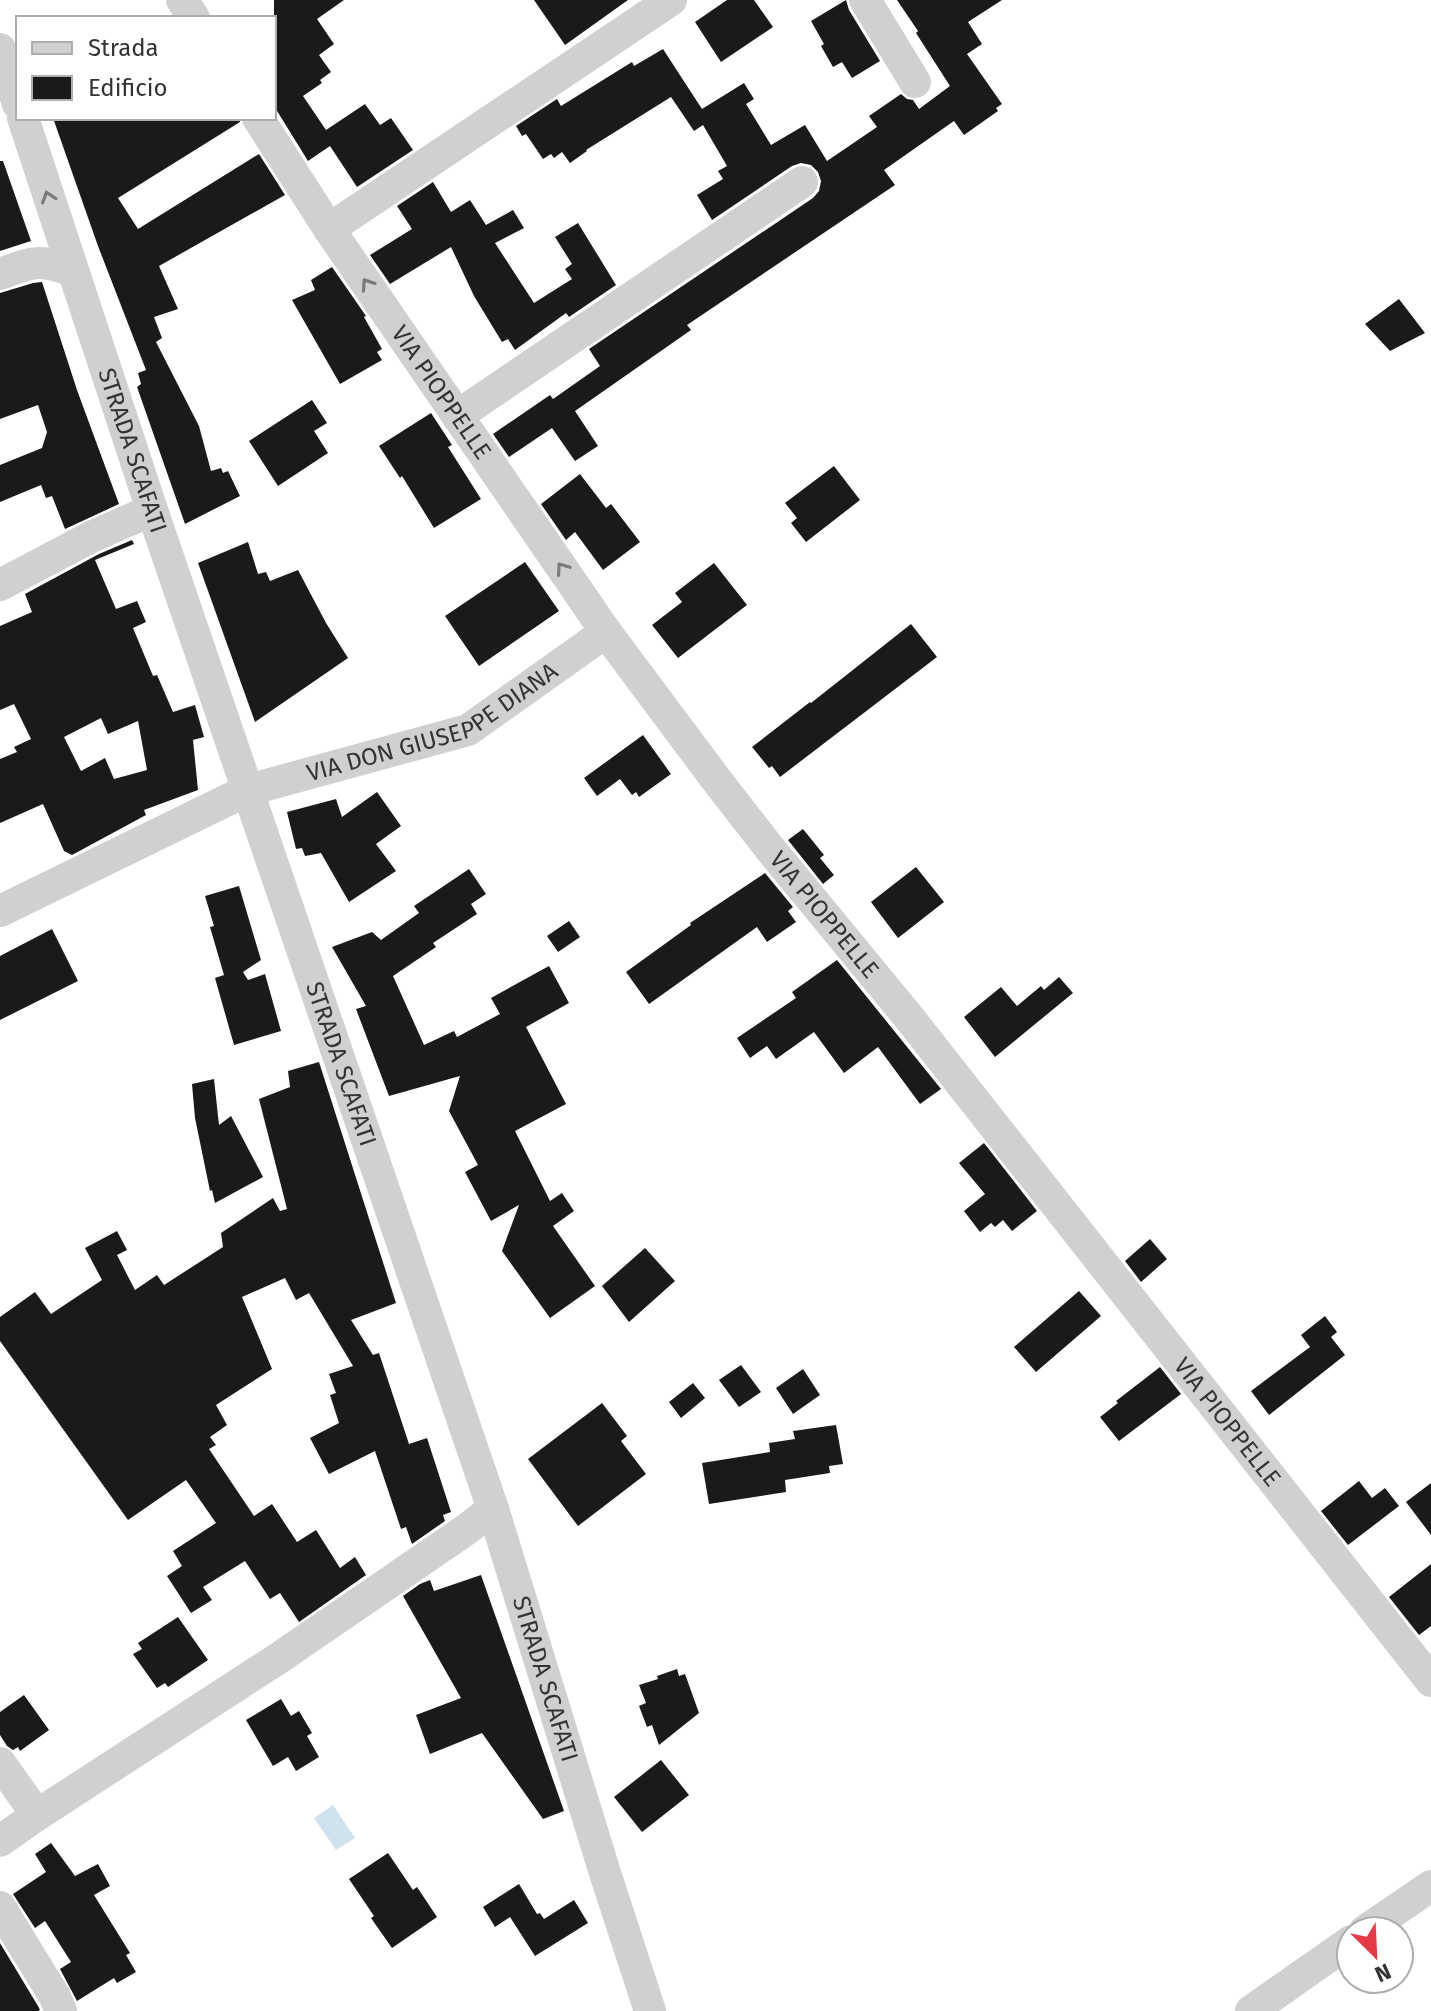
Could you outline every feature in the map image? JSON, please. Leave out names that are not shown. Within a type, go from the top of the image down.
[{"type":"street","points":[[329,229],[671,0]]},
{"type":"street","points":[[865,0],[915,82]]},
{"type":"street","points":[[0,49],[16,98]]},
{"type":"street","name":"STRADA SCAFATI","points":[[24,120],[152,510],[493,1509],[650,2011]]},
{"type":"street","name":"VIA PIOPPELLE","points":[[259,120],[329,229],[606,632],[771,850],[921,1033],[1431,1681]]},
{"type":"street","points":[[457,416],[802,182]]},
{"type":"street","points":[[0,274],[33,262],[53,263],[73,271]]},
{"type":"street","points":[[0,585],[91,537],[152,510]]},
{"type":"street","name":"VIA DON GIUSEPPE DIANA","points":[[0,911],[248,790],[468,730],[606,632]]},
{"type":"street","points":[[0,1841],[279,1658],[493,1509]]},
{"type":"street","points":[[0,1763],[37,1815]]},
{"type":"street","points":[[1388,1915],[1431,1886]]},
{"type":"street","points":[[0,1907],[61,2011]]},
{"type":"street","points":[[1251,2011],[1335,1952]]},
{"type":"water","points":[[333,1805],[355,1838],[336,1850],[314,1818]]},
{"type":"building","points":[[274,0],[344,0],[317,19],[334,44],[319,55],[331,72],[320,80],[322,83],[303,96],[326,130],[365,104],[380,125],[391,118],[413,150],[357,187],[330,146],[308,161],[276,109]]},
{"type":"building","points":[[534,0],[628,0],[565,45]]},
{"type":"building","points":[[727,0],[754,0],[773,27],[721,62],[695,22]]},
{"type":"building","points":[[846,0],[880,61],[852,78],[842,62],[833,67],[811,21]]},
{"type":"building","points":[[897,0],[1002,0],[968,22],[982,44],[967,54],[1002,104],[996,108],[998,111],[964,135],[954,121],[884,170],[895,185],[687,325],[691,330],[575,411],[598,446],[575,461],[552,428],[509,457],[493,434],[550,395],[553,399],[600,366],[589,349],[813,198],[819,191],[821,181],[811,165],[801,163],[792,166],[712,220],[697,195],[723,179],[718,171],[727,166],[703,125],[694,131],[671,97],[570,163],[562,152],[554,158],[551,154],[543,159],[526,134],[522,136],[516,126],[557,99],[561,106],[632,62],[634,66],[663,49],[702,109],[744,83],[754,99],[746,104],[771,145],[805,125],[827,161],[877,127],[869,116],[901,94],[913,100],[919,109],[950,86]]},
{"type":"building","points":[[54,120],[240,120],[118,198],[138,229],[259,154],[285,195],[159,266],[178,309],[154,317],[162,338],[156,342],[199,426],[211,471],[221,468],[223,473],[228,471],[240,496],[185,524],[137,387],[141,384],[138,373],[146,370]]},
{"type":"building","points":[[0,161],[3,161],[31,241],[0,251]]},
{"type":"building","points":[[433,182],[451,212],[470,200],[486,225],[513,210],[524,228],[495,243],[534,303],[572,279],[565,269],[572,264],[555,237],[578,223],[616,285],[569,317],[566,313],[515,350],[508,339],[502,342],[474,296],[451,247],[390,284],[370,255],[412,229],[397,206]]},
{"type":"building","points":[[332,267],[366,316],[382,349],[377,352],[382,360],[340,384],[292,300],[315,290],[311,280]]},
{"type":"building","points":[[42,282],[119,504],[65,529],[52,496],[46,498],[41,485],[0,502],[0,465],[42,448],[47,432],[38,405],[0,419],[0,293]]},
{"type":"building","points":[[1399,299],[1425,333],[1390,351],[1365,324]]},
{"type":"building","points":[[312,400],[327,423],[314,431],[328,453],[278,486],[249,441]]},
{"type":"building","points":[[431,413],[481,499],[434,528],[379,446]]},
{"type":"building","points":[[834,466],[860,500],[806,542],[791,523],[797,518],[785,503]]},
{"type":"building","points":[[580,474],[606,508],[611,504],[640,542],[603,570],[575,532],[566,540],[541,504]]},
{"type":"building","points":[[132,540],[134,544],[95,560],[116,609],[137,601],[146,622],[133,628],[153,676],[157,675],[173,712],[195,705],[204,737],[193,740],[198,790],[144,810],[146,815],[72,855],[64,851],[43,804],[0,823],[0,759],[17,752],[14,747],[31,739],[14,704],[0,710],[0,626],[32,612],[25,594]],"holes":[[[101,718],[108,734],[138,721],[147,770],[114,779],[105,758],[81,771],[64,737]]]},
{"type":"building","points":[[248,542],[258,574],[266,572],[270,581],[298,570],[348,658],[255,722],[198,563]]},
{"type":"building","points":[[525,562],[559,611],[479,666],[445,616]]},
{"type":"building","points":[[714,563],[747,605],[678,658],[652,625],[682,602],[675,593]]},
{"type":"building","points":[[911,624],[937,657],[780,777],[772,766],[769,768],[752,747]]},
{"type":"building","points":[[643,735],[671,774],[639,797],[636,792],[632,795],[620,779],[597,796],[584,778]]},
{"type":"building","points":[[377,792],[401,826],[376,844],[396,871],[349,902],[321,853],[305,856],[302,848],[296,849],[287,812],[336,799],[342,817]]},
{"type":"building","points":[[803,829],[824,855],[820,858],[834,875],[823,884],[788,840]]},
{"type":"building","points":[[916,867],[944,902],[898,938],[871,902]]},
{"type":"building","points":[[469,869],[486,894],[471,904],[477,914],[433,943],[436,947],[393,976],[424,1045],[454,1031],[457,1037],[500,1014],[491,998],[549,966],[569,1003],[526,1027],[566,1104],[515,1131],[550,1201],[562,1193],[574,1211],[553,1226],[595,1286],[550,1318],[502,1251],[519,1205],[491,1221],[465,1172],[478,1165],[449,1111],[460,1076],[389,1096],[356,1009],[366,1006],[332,947],[372,932],[381,940],[419,913],[414,906]]},
{"type":"building","points":[[765,873],[793,907],[788,911],[796,922],[767,942],[757,927],[649,1004],[626,972],[690,923]]},
{"type":"building","points":[[239,886],[261,960],[243,972],[248,980],[265,974],[281,1031],[234,1045],[215,978],[224,975],[205,896]]},
{"type":"building","points":[[569,921],[580,937],[558,952],[547,936]]},
{"type":"building","points":[[52,929],[78,981],[0,1020],[0,956]]},
{"type":"building","points":[[837,960],[941,1089],[920,1104],[878,1047],[844,1073],[814,1032],[776,1059],[767,1046],[750,1058],[737,1038],[796,998],[792,992]]},
{"type":"building","points":[[1059,977],[1073,993],[995,1057],[964,1017],[1001,987],[1017,1006],[1041,986],[1044,990]]},
{"type":"building","points":[[319,1062],[396,1303],[351,1320],[373,1355],[379,1353],[409,1444],[427,1438],[451,1512],[443,1515],[445,1521],[412,1544],[406,1527],[401,1529],[375,1451],[329,1474],[310,1438],[339,1423],[330,1395],[336,1393],[329,1374],[353,1366],[309,1293],[296,1300],[285,1278],[242,1297],[272,1369],[216,1405],[227,1425],[210,1437],[216,1445],[209,1449],[254,1516],[272,1504],[297,1542],[316,1530],[340,1568],[355,1557],[366,1575],[299,1622],[280,1593],[270,1599],[245,1561],[203,1587],[212,1600],[191,1613],[167,1576],[182,1566],[173,1551],[216,1523],[186,1480],[128,1520],[0,1341],[0,1317],[35,1292],[51,1314],[102,1280],[85,1248],[117,1231],[127,1250],[117,1255],[135,1290],[157,1275],[164,1285],[223,1247],[221,1233],[273,1198],[280,1211],[287,1209],[259,1099],[290,1087],[288,1071]]},
{"type":"building","points":[[214,1079],[219,1125],[231,1116],[263,1177],[215,1203],[195,1118],[192,1084]]},
{"type":"building","points":[[984,1143],[1037,1211],[1012,1231],[1003,1220],[995,1227],[991,1223],[980,1232],[964,1211],[985,1194],[959,1163]]},
{"type":"building","points":[[1150,1239],[1167,1259],[1141,1282],[1125,1261]]},
{"type":"building","points":[[645,1248],[675,1281],[629,1322],[602,1286]]},
{"type":"building","points":[[1079,1291],[1101,1316],[1036,1372],[1014,1347]]},
{"type":"building","points":[[1325,1316],[1337,1332],[1331,1337],[1345,1355],[1269,1415],[1251,1391],[1310,1347],[1301,1335]]},
{"type":"building","points":[[741,1365],[761,1392],[739,1407],[719,1380]]},
{"type":"building","points":[[1160,1367],[1181,1394],[1119,1441],[1100,1417]]},
{"type":"building","points":[[803,1369],[820,1395],[793,1414],[776,1388]]},
{"type":"building","points":[[693,1383],[705,1398],[681,1418],[669,1402]]},
{"type":"building","points":[[602,1403],[627,1436],[621,1441],[646,1474],[578,1526],[528,1459]]},
{"type":"building","points":[[836,1425],[843,1464],[829,1466],[830,1473],[785,1480],[786,1492],[709,1504],[702,1463],[770,1452],[769,1443],[795,1439],[793,1431]]},
{"type":"building","points":[[1359,1481],[1372,1498],[1385,1488],[1399,1506],[1348,1545],[1321,1511]]},
{"type":"building","points":[[1431,1483],[1431,1535],[1406,1502]]},
{"type":"building","points":[[1431,1564],[1431,1626],[1419,1635],[1389,1597]]},
{"type":"building","points":[[481,1575],[564,1811],[543,1819],[482,1733],[430,1754],[416,1715],[461,1698],[403,1596],[430,1580],[434,1591]]},
{"type":"building","points":[[178,1617],[208,1660],[168,1687],[165,1683],[157,1688],[133,1654],[142,1649],[138,1643]]},
{"type":"building","points":[[677,1669],[679,1676],[685,1674],[699,1713],[659,1745],[652,1725],[647,1727],[639,1706],[646,1703],[639,1685]]},
{"type":"building","points":[[24,1695],[49,1730],[20,1751],[18,1747],[13,1750],[7,1746],[0,1735],[0,1712]]},
{"type":"building","points":[[281,1699],[291,1716],[299,1711],[312,1733],[307,1736],[319,1757],[296,1771],[288,1757],[273,1766],[246,1720]]},
{"type":"building","points":[[661,1760],[689,1795],[642,1832],[614,1797]]},
{"type":"building","points":[[51,1843],[75,1876],[98,1864],[110,1886],[94,1895],[130,1953],[126,1955],[136,1972],[117,1983],[114,1978],[77,2001],[60,1969],[71,1962],[45,1921],[35,1928],[13,1894],[46,1872],[35,1854]]},
{"type":"building","points":[[388,1853],[413,1890],[417,1887],[437,1917],[392,1948],[349,1879]]},
{"type":"building","points":[[519,1884],[537,1914],[540,1913],[544,1919],[574,1900],[588,1923],[535,1956],[510,1917],[495,1927],[483,1907]]},
{"type":"building","points":[[0,1943],[40,2010],[0,2011]]}]
